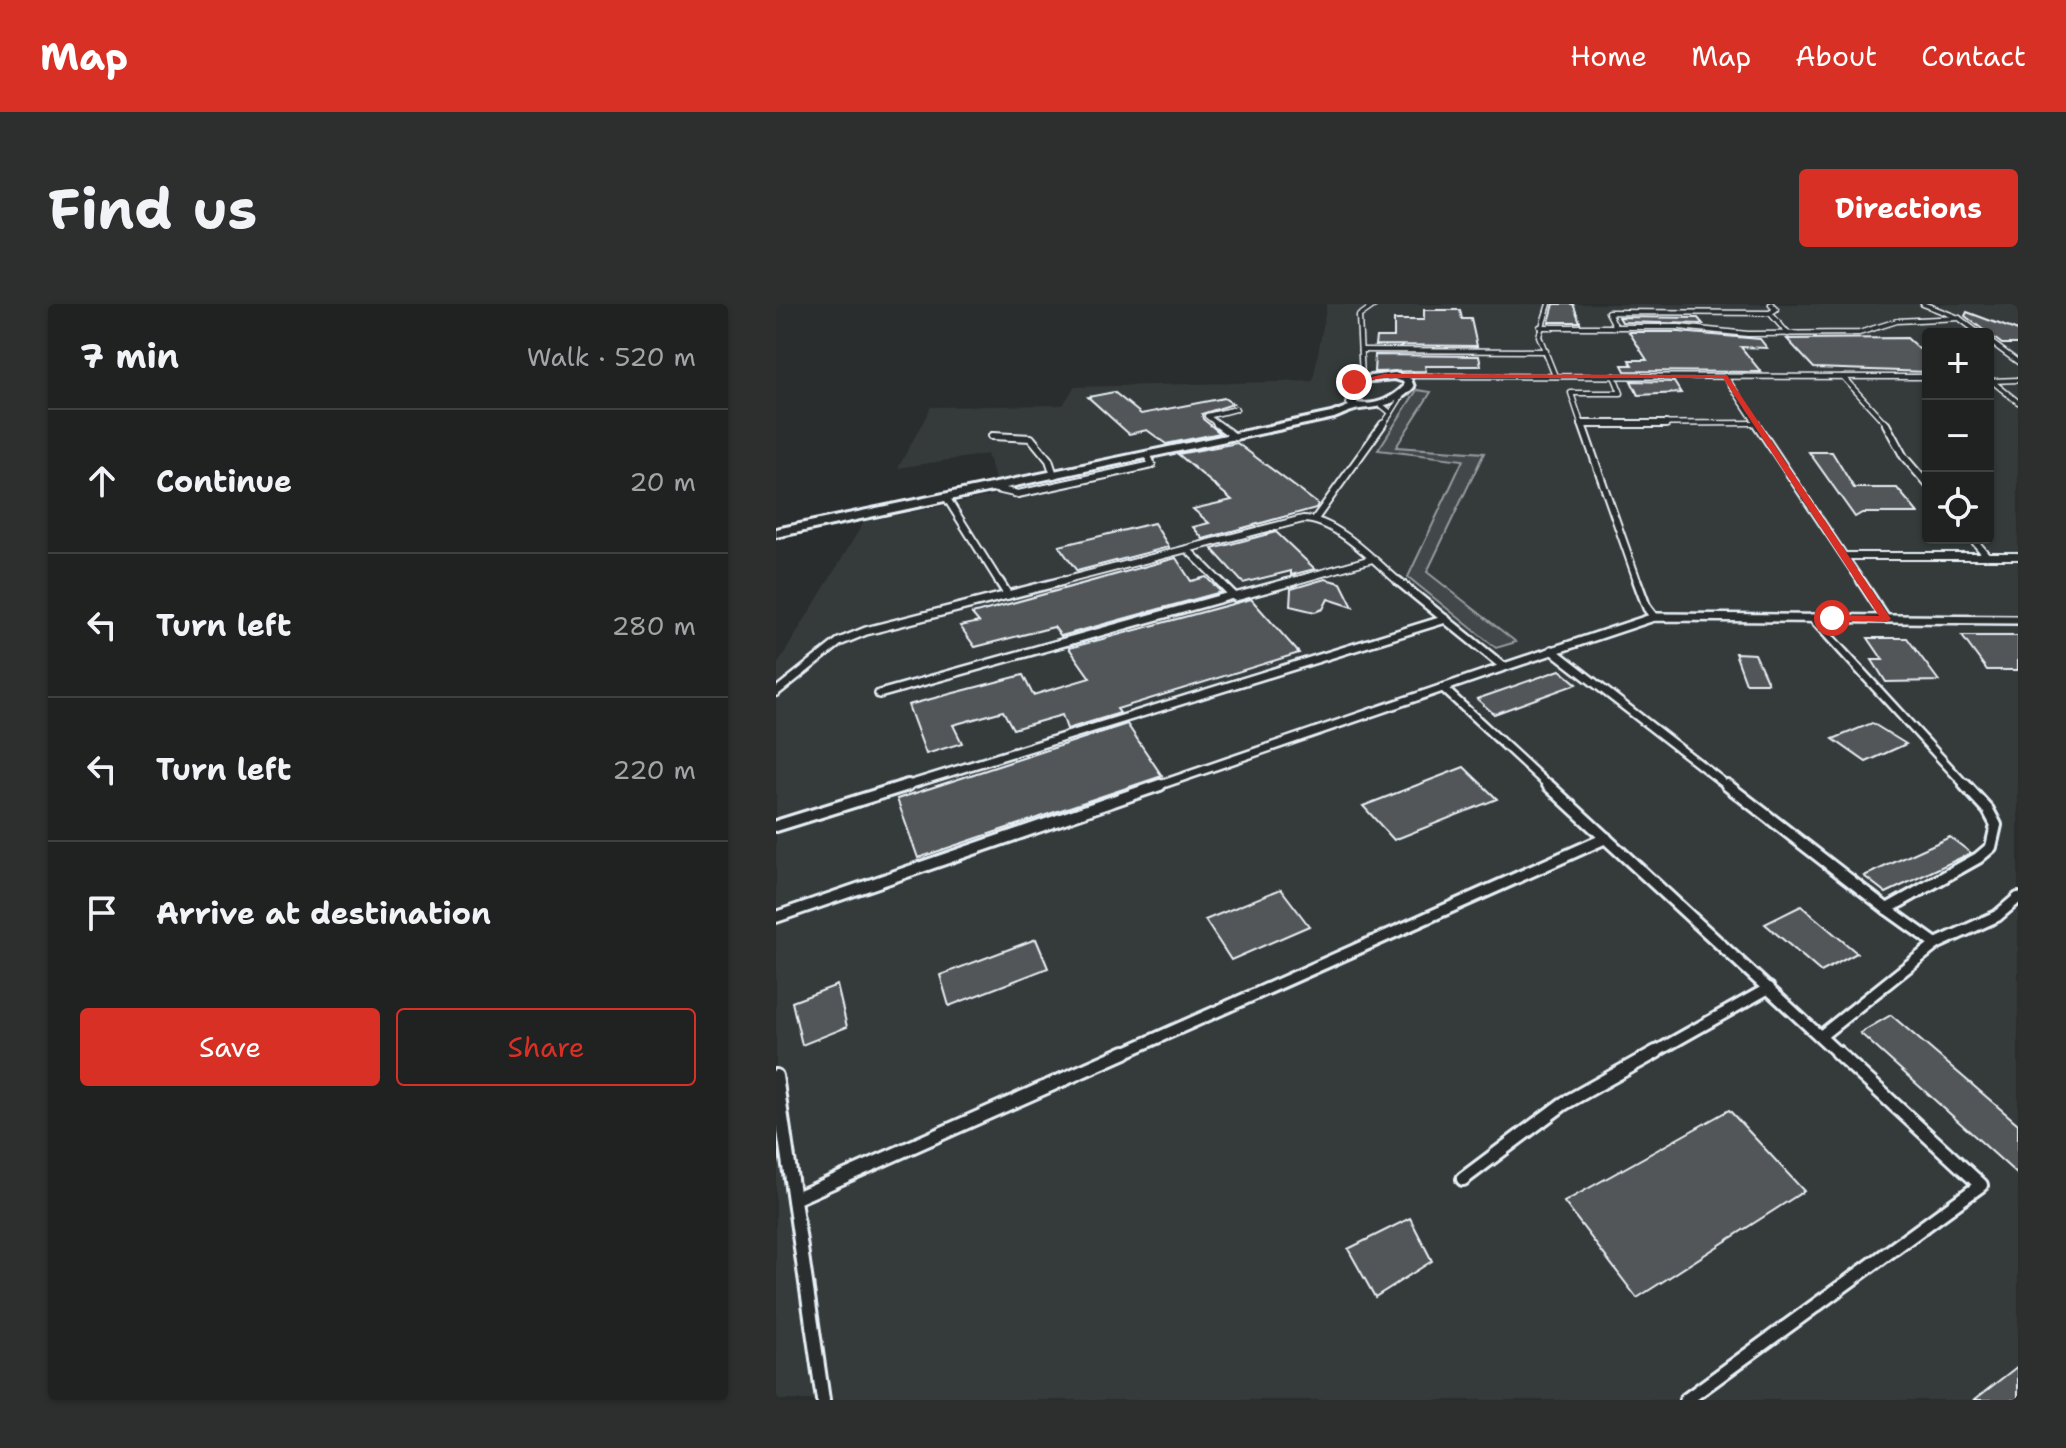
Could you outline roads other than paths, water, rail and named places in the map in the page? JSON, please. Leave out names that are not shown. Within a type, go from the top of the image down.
[{"type":"street","points":[[776,533],[1380,404],[1401,397],[1409,387],[1408,381],[1395,376],[1362,378],[1354,382],[1352,404],[1356,407]]},
{"type":"lane","points":[[1362,378],[1359,316],[1376,304]]},
{"type":"lane","points":[[1549,304],[1539,336],[1555,376]]},
{"type":"lane","points":[[1616,327],[1608,312],[1770,313],[1776,309],[1771,304]]},
{"type":"lane","points":[[1923,304],[1959,318],[1972,328]]},
{"type":"lane","points":[[1770,313],[1788,334]]},
{"type":"lane","points":[[1540,327],[1859,333],[1897,321],[1959,318]]},
{"type":"lane","points":[[1994,344],[2018,362]]},
{"type":"lane","points":[[1361,350],[1546,351]]},
{"type":"lane","points":[[1395,376],[1922,377]]},
{"type":"lane","points":[[1409,387],[1413,378],[1432,376]]},
{"type":"lane","points":[[1614,376],[1621,393],[1571,393],[1647,608],[1654,617]]},
{"type":"lane","points":[[1725,376],[1886,619]]},
{"type":"lane","points":[[1843,377],[1891,429],[1904,457],[1922,478]]},
{"type":"lane","points":[[1994,380],[2018,380]]},
{"type":"lane","points":[[1994,383],[2018,402]]},
{"type":"lane","points":[[1315,519],[1401,397]]},
{"type":"lane","points":[[1380,404],[1391,413]]},
{"type":"lane","points":[[1235,437],[1207,416],[1236,409]]},
{"type":"lane","points":[[1582,424],[1755,423]]},
{"type":"lane","points":[[992,436],[1031,438],[1049,460],[1054,475]]},
{"type":"lane","points":[[992,488],[1018,494],[1057,486],[1152,465],[1148,456]]},
{"type":"lane","points":[[946,497],[1008,595]]},
{"type":"lane","points":[[776,692],[849,637],[1303,519],[1315,519],[1332,527],[1504,667]]},
{"type":"lane","points":[[1977,544],[1987,556]]},
{"type":"lane","points":[[1187,549],[1233,595]]},
{"type":"lane","points":[[1847,556],[2018,556]]},
{"type":"lane","points":[[879,694],[1372,559]]},
{"type":"lane","points":[[776,917],[1635,621],[1654,617],[2018,620]]},
{"type":"lane","points":[[1812,618],[1988,810],[1996,825],[1991,847],[1978,858],[1887,909]]},
{"type":"lane","points":[[776,826],[1446,619]]},
{"type":"lane","points":[[1552,650],[1936,944]]},
{"type":"lane","points":[[1443,688],[1981,1185],[1686,1400]]},
{"type":"lane","points":[[794,1199],[1606,838]]},
{"type":"lane","points":[[1822,1035],[1936,944],[1997,916],[2018,898]]},
{"type":"lane","points":[[1463,1179],[1563,1104],[1769,988]]},
{"type":"lane","points":[[776,1076],[823,1400]]}]
